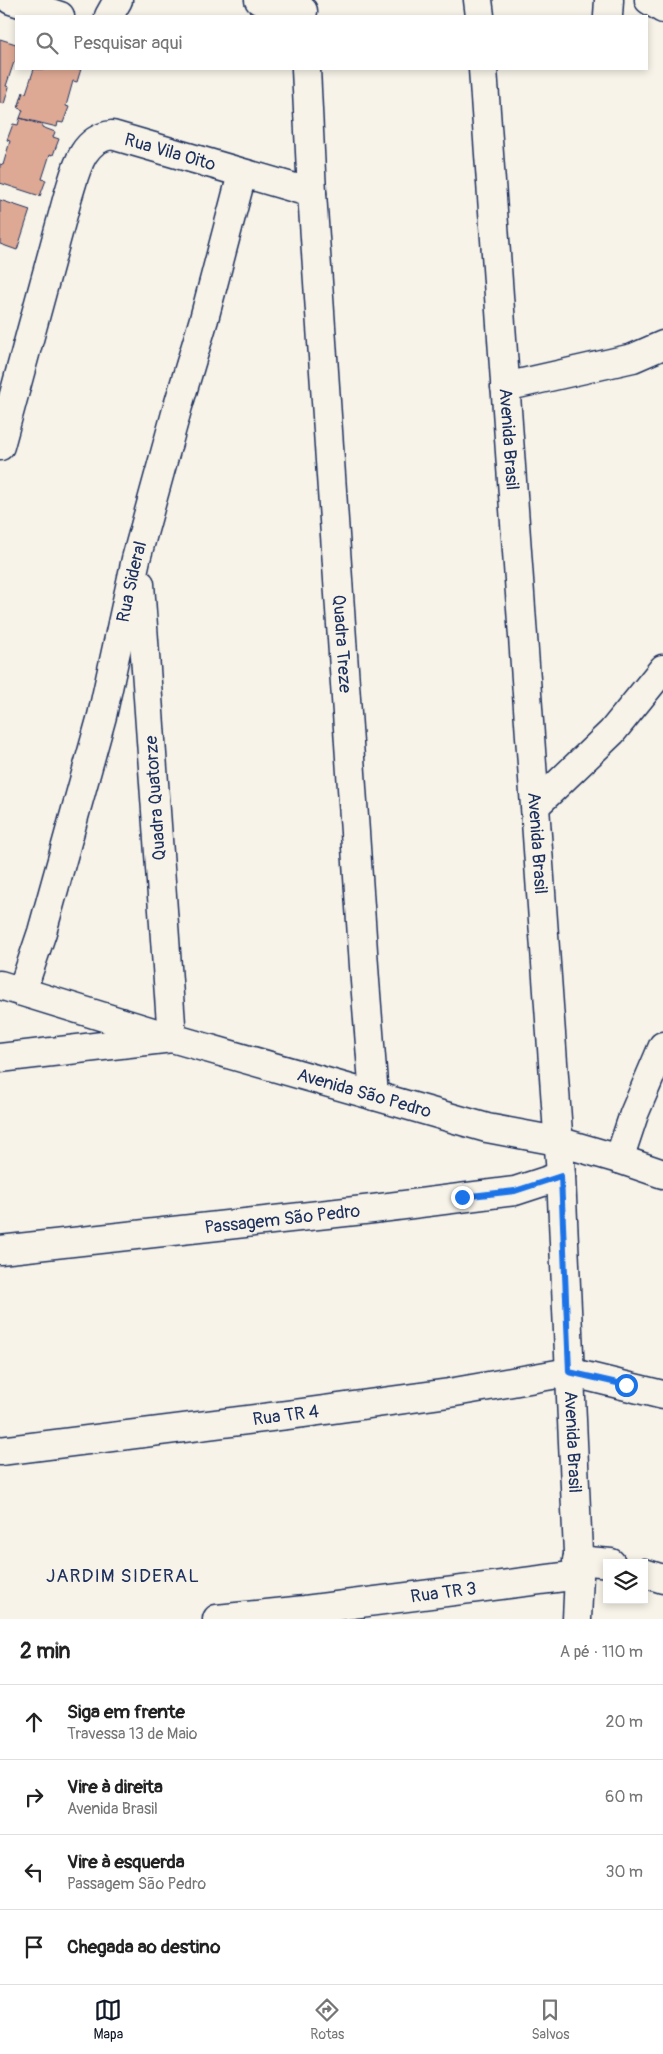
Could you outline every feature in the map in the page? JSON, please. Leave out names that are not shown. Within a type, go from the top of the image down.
[{"type":"street","points":[[11,0],[57,15]]},
{"type":"street","points":[[110,15],[118,0]]},
{"type":"street","points":[[258,0],[303,9]]},
{"type":"street","points":[[478,0],[480,15]]},
{"type":"street","points":[[608,15],[609,0]]},
{"type":"street","points":[[649,0],[663,9]]},
{"type":"street","name":"Quadra Treze","points":[[306,70],[312,193],[374,1096]]},
{"type":"street","name":"Avenida Brasil","points":[[483,70],[536,805],[557,1141],[561,1176],[578,1568],[577,1619]]},
{"type":"street","name":"Rua Vila Oito","points":[[0,446],[68,196],[80,158],[95,140],[103,136],[112,136],[312,193]]},
{"type":"street","name":"Rua Sideral","points":[[11,988],[42,932],[102,716],[136,558],[204,319],[242,174]]},
{"type":"street","points":[[505,387],[633,358],[663,345]]},
{"type":"street","name":"Quadra Quatorze","points":[[136,558],[149,691],[172,1038]]},
{"type":"street","points":[[536,805],[612,732],[663,669]]},
{"type":"street","name":"Avenida São Pedro","points":[[11,988],[172,1038],[487,1128],[557,1141]]},
{"type":"street","name":"Avenida São Pedro","points":[[0,1058],[172,1038]]},
{"type":"street","points":[[619,1159],[634,1114],[663,1046]]},
{"type":"street","points":[[557,1141],[663,1174]]},
{"type":"street","name":"Passagem São Pedro","points":[[0,1250],[363,1210],[515,1191],[561,1176]]},
{"type":"street","points":[[569,1372],[663,1395]]},
{"type":"street","name":"Rua TR 4","points":[[0,1451],[449,1393],[569,1372]]},
{"type":"street","name":"Rua TR 3","points":[[217,1619],[305,1610],[603,1564]]},
{"type":"street","points":[[648,1573],[663,1579]]},
{"type":"building","points":[[0,39],[15,44],[15,62],[6,86],[9,87],[4,104],[0,102]]},
{"type":"building","points":[[34,70],[81,70],[77,82],[73,81],[66,106],[69,107],[63,123],[58,122],[57,127],[20,118],[23,110],[18,108],[23,92],[26,93]]},
{"type":"building","points":[[20,118],[42,125],[42,127],[55,132],[53,137],[59,139],[53,155],[50,154],[42,179],[46,180],[40,196],[0,183],[0,164],[3,165],[10,141],[7,140],[13,124],[18,125]]},
{"type":"building","points":[[0,200],[30,210],[17,250],[0,244]]},
{"type":"district","name":"JARDIM SIDERAL","points":[[123,1575]]},
{"type":"route","points":[[462,1197],[515,1191],[561,1176],[569,1372],[626,1385]]}]
